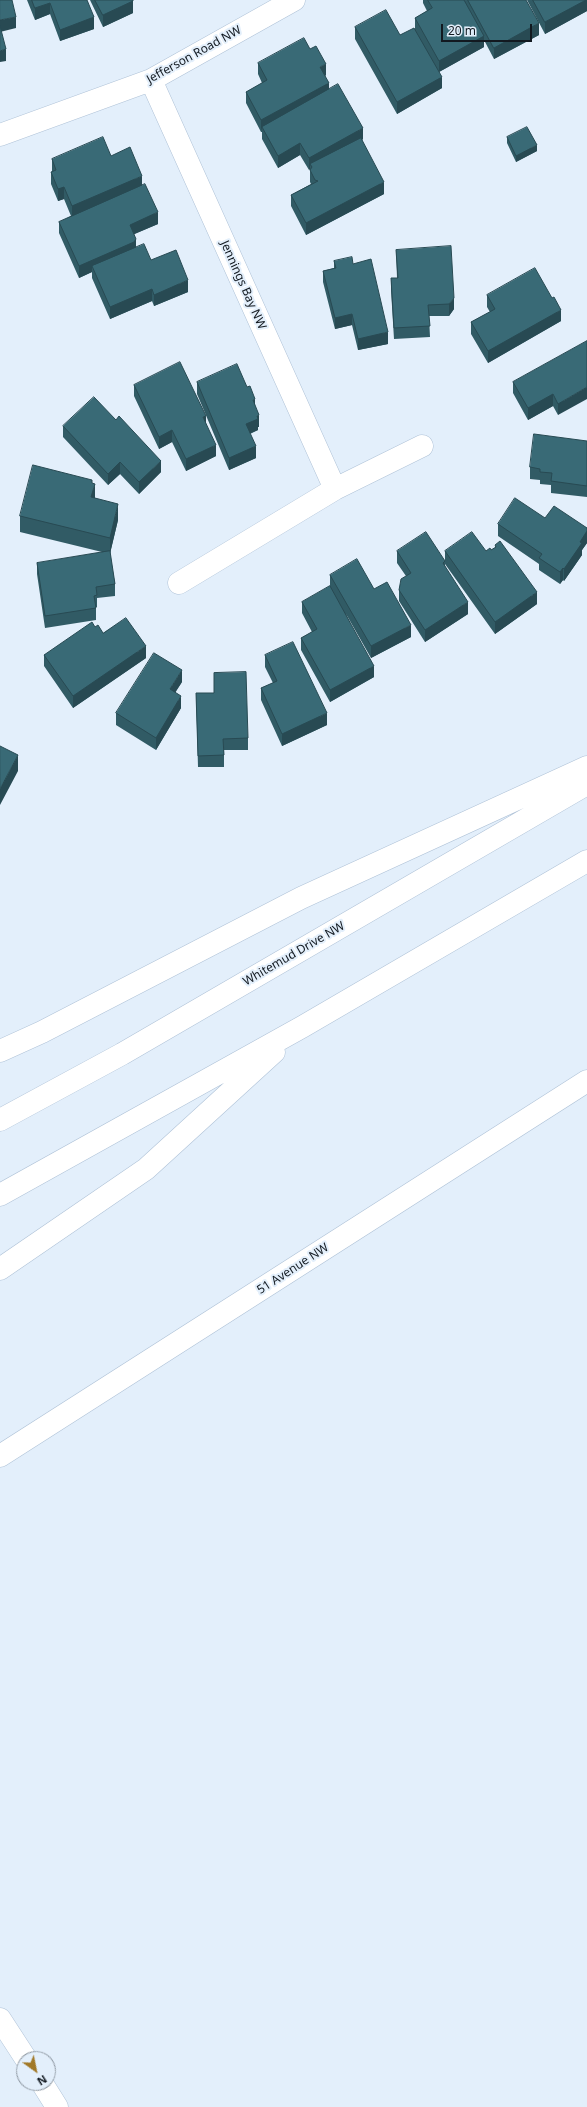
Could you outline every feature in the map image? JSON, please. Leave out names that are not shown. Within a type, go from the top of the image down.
[{"type":"main road","name":"Jefferson Road NW","points":[[0,135],[152,80],[294,0]]},
{"type":"main road","name":"Jennings Bay NW","points":[[152,80],[335,489]]},
{"type":"main road","points":[[179,584],[335,489],[422,446]]},
{"type":"main road","points":[[0,1051],[42,1032],[301,898],[587,767]]},
{"type":"main road","name":"Whitemud Drive NW","points":[[0,1120],[129,1050],[587,784]]},
{"type":"main road","points":[[0,1195],[302,1027],[587,861]]},
{"type":"main road","points":[[0,1269],[146,1169],[302,1027]]},
{"type":"main road","name":"51 Avenue NW","points":[[0,1456],[587,1081]]},
{"type":"main road","points":[[0,2019],[21,2051]]},
{"type":"main road","points":[[47,2091],[57,2107]]},
{"type":"building","points":[[0,0],[12,0],[16,17],[0,20]]},
{"type":"building","points":[[32,0],[87,0],[94,17],[60,30],[50,3],[35,8]]},
{"type":"building","points":[[95,0],[133,0],[133,1],[103,15]]},
{"type":"building","points":[[428,0],[464,0],[484,36],[439,61],[415,18],[432,8]]},
{"type":"building","points":[[468,0],[526,0],[539,23],[494,48]]},
{"type":"building","points":[[533,0],[586,0],[545,22]]},
{"type":"building","points":[[386,10],[400,35],[414,28],[442,77],[397,102],[355,27]]},
{"type":"building","points":[[0,26],[6,49],[0,51]]},
{"type":"building","points":[[304,38],[310,49],[316,46],[326,64],[320,67],[329,83],[261,120],[246,92],[267,80],[258,63]]},
{"type":"building","points":[[338,84],[363,128],[309,158],[300,143],[278,156],[262,127]]},
{"type":"building","points":[[527,127],[537,145],[516,156],[507,137]]},
{"type":"building","points":[[103,137],[111,156],[130,147],[142,176],[72,206],[64,187],[58,189],[51,172],[56,170],[52,159]]},
{"type":"building","points":[[361,138],[384,182],[306,223],[291,195],[318,181],[315,180],[310,170],[312,167],[310,164]]},
{"type":"building","points":[[145,184],[158,212],[130,225],[136,239],[134,242],[79,266],[59,222]]},
{"type":"building","points":[[144,244],[151,260],[176,250],[188,280],[154,295],[152,289],[110,307],[92,266]]},
{"type":"building","points":[[451,246],[454,298],[449,304],[428,305],[430,326],[394,328],[391,278],[398,278],[396,250]]},
{"type":"building","points":[[352,257],[353,264],[371,259],[388,332],[358,339],[352,314],[335,318],[323,271],[336,268],[334,261]]},
{"type":"building","points":[[535,268],[552,298],[554,297],[561,310],[488,351],[471,322],[495,309],[487,295]]},
{"type":"building","points":[[587,341],[587,387],[558,404],[553,394],[528,408],[513,382]]},
{"type":"building","points":[[180,362],[206,416],[203,417],[216,445],[186,459],[172,430],[159,437],[134,385]]},
{"type":"building","points":[[237,364],[247,387],[250,386],[255,399],[253,400],[259,415],[257,416],[258,419],[246,424],[256,446],[229,458],[197,382]]},
{"type":"building","points":[[94,397],[116,420],[119,416],[161,461],[139,482],[120,462],[108,474],[63,426]]},
{"type":"building","points":[[534,434],[587,441],[587,486],[551,481],[552,473],[540,472],[540,469],[530,467]]},
{"type":"building","points":[[33,465],[92,480],[92,483],[95,484],[91,497],[118,504],[110,538],[20,516]]},
{"type":"building","points":[[515,498],[545,518],[554,506],[587,528],[587,531],[580,542],[582,543],[564,569],[563,568],[560,572],[539,558],[542,554],[498,524]]},
{"type":"building","points":[[426,532],[445,561],[443,563],[468,602],[425,630],[399,590],[401,579],[411,573],[397,551]]},
{"type":"building","points":[[472,532],[486,551],[490,548],[491,550],[496,547],[495,545],[500,541],[537,592],[495,622],[445,551]]},
{"type":"building","points":[[110,551],[115,584],[96,587],[97,595],[94,596],[96,608],[45,616],[37,563]]},
{"type":"building","points":[[357,559],[374,589],[387,582],[411,625],[371,646],[330,575]]},
{"type":"building","points":[[330,586],[374,666],[330,690],[301,638],[317,629],[302,602]]},
{"type":"building","points":[[126,618],[146,646],[73,696],[44,655],[92,622],[95,627],[98,625],[103,633]]},
{"type":"building","points":[[293,642],[327,713],[282,734],[261,688],[277,681],[265,655]]},
{"type":"building","points":[[154,653],[182,670],[170,689],[181,696],[156,738],[116,713]]},
{"type":"building","points":[[246,672],[248,738],[223,739],[224,755],[198,756],[196,693],[214,693],[214,673]]},
{"type":"building","points":[[0,746],[18,755],[0,789]]}]
